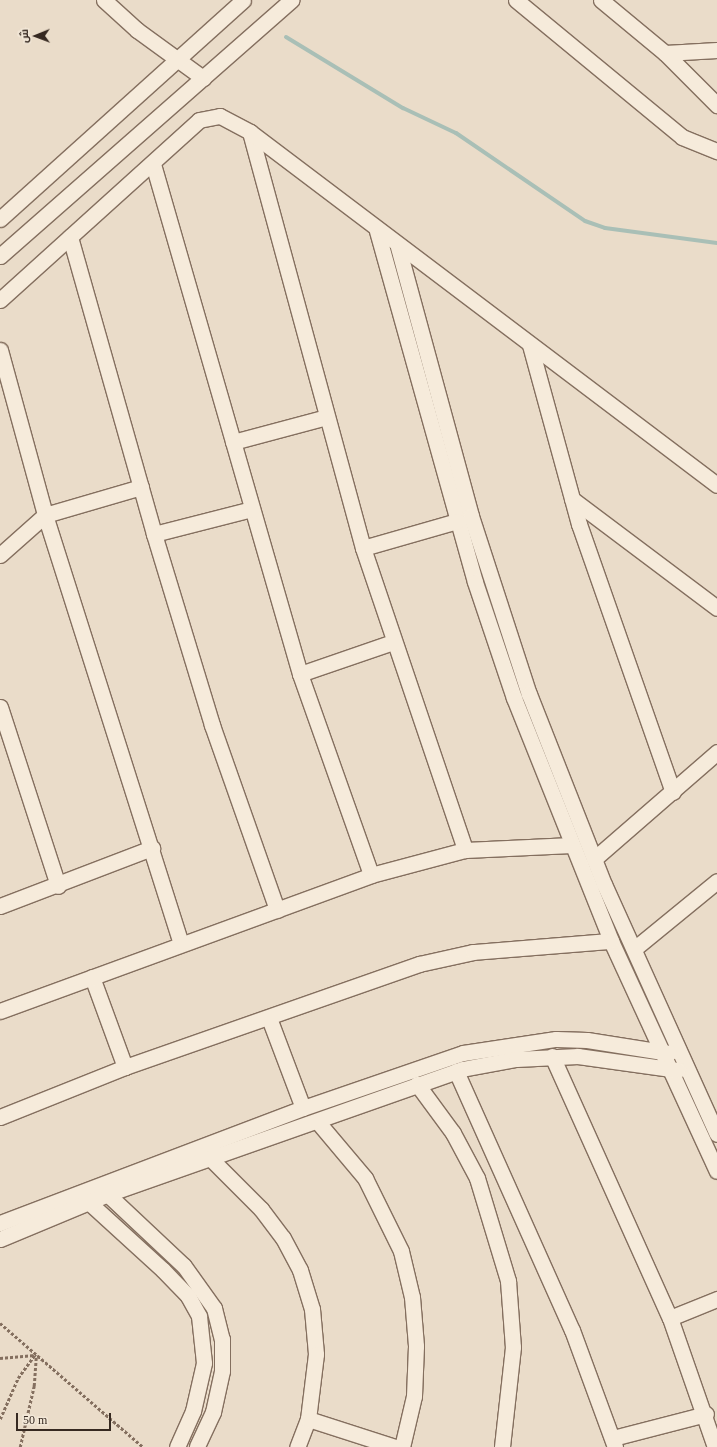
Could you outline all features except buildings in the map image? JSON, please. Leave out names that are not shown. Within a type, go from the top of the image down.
[{"type":"street","points":[[104,0],[203,78]]},
{"type":"street","points":[[0,219],[180,60],[243,0]]},
{"type":"street","points":[[0,256],[291,0]]},
{"type":"street","points":[[516,0],[682,137],[717,151]]},
{"type":"street","points":[[601,0],[665,53],[717,105]]},
{"type":"street","points":[[665,53],[717,50]]},
{"type":"street","points":[[0,300],[200,120],[211,116],[229,118],[250,132],[377,231],[717,485]]},
{"type":"street","points":[[250,132],[326,417],[363,548],[393,642],[465,850]]},
{"type":"street","points":[[152,164],[300,674],[371,874]]},
{"type":"street","points":[[377,231],[457,521],[508,658],[572,845],[611,941],[717,1171]]},
{"type":"street","points":[[70,237],[154,534],[212,725],[277,910]]},
{"type":"street","points":[[398,246],[508,658],[680,1054],[717,1134]]},
{"type":"street","points":[[530,345],[572,499],[673,792]]},
{"type":"street","points":[[0,350],[45,515],[182,944]]},
{"type":"street","points":[[233,442],[326,417]]},
{"type":"street","points":[[0,555],[45,515],[141,487]]},
{"type":"street","points":[[572,499],[717,608]]},
{"type":"street","points":[[154,534],[252,509]]},
{"type":"street","points":[[363,548],[457,521]]},
{"type":"street","points":[[300,674],[393,642]]},
{"type":"street","points":[[0,707],[58,886]]},
{"type":"street","points":[[594,858],[673,792],[717,752]]},
{"type":"street","points":[[0,1011],[277,910],[371,874],[465,850],[572,845]]},
{"type":"street","points":[[0,906],[58,886],[152,848]]},
{"type":"street","points":[[634,949],[715,889]]},
{"type":"street","points":[[0,1117],[124,1067],[269,1018],[419,964],[473,952],[611,941]]},
{"type":"street","points":[[92,977],[124,1067]]},
{"type":"street","points":[[269,1018],[303,1108]]},
{"type":"street","points":[[0,1240],[103,1190],[303,1108],[463,1053],[494,1046],[587,1040],[680,1054]]},
{"type":"street","points":[[103,1190],[211,1159],[456,1071],[552,1056],[606,1059],[688,1072]]},
{"type":"street","points":[[552,1056],[670,1318],[706,1414],[715,1447]]},
{"type":"street","points":[[456,1071],[572,1330],[614,1442],[706,1414]]},
{"type":"street","points":[[417,1084],[453,1133],[477,1178],[508,1281],[514,1347],[502,1447]]},
{"type":"street","points":[[317,1121],[365,1178],[400,1251],[412,1297],[416,1346],[414,1396],[402,1447]]},
{"type":"street","points":[[211,1159],[261,1209],[300,1270],[312,1308],[316,1354],[308,1419],[297,1447]]},
{"type":"street","points":[[103,1190],[184,1266],[214,1308],[222,1339],[222,1371],[215,1406],[198,1447]]},
{"type":"street","points":[[0,1223],[84,1199]]},
{"type":"street","points":[[84,1199],[163,1270],[188,1296],[199,1316],[203,1331],[202,1370],[193,1411],[177,1447]]},
{"type":"street","points":[[670,1318],[717,1299]]},
{"type":"street","points":[[308,1419],[394,1447]]},
{"type":"path","points":[[0,1323],[143,1447]]},
{"type":"path","points":[[0,1358],[36,1355]]},
{"type":"path","points":[[0,1419],[18,1378],[36,1355]]},
{"type":"path","points":[[20,1447],[34,1386],[36,1355]]},
{"type":"waterway","points":[[286,37],[403,108],[456,133],[585,221],[605,228],[717,243]]}]
